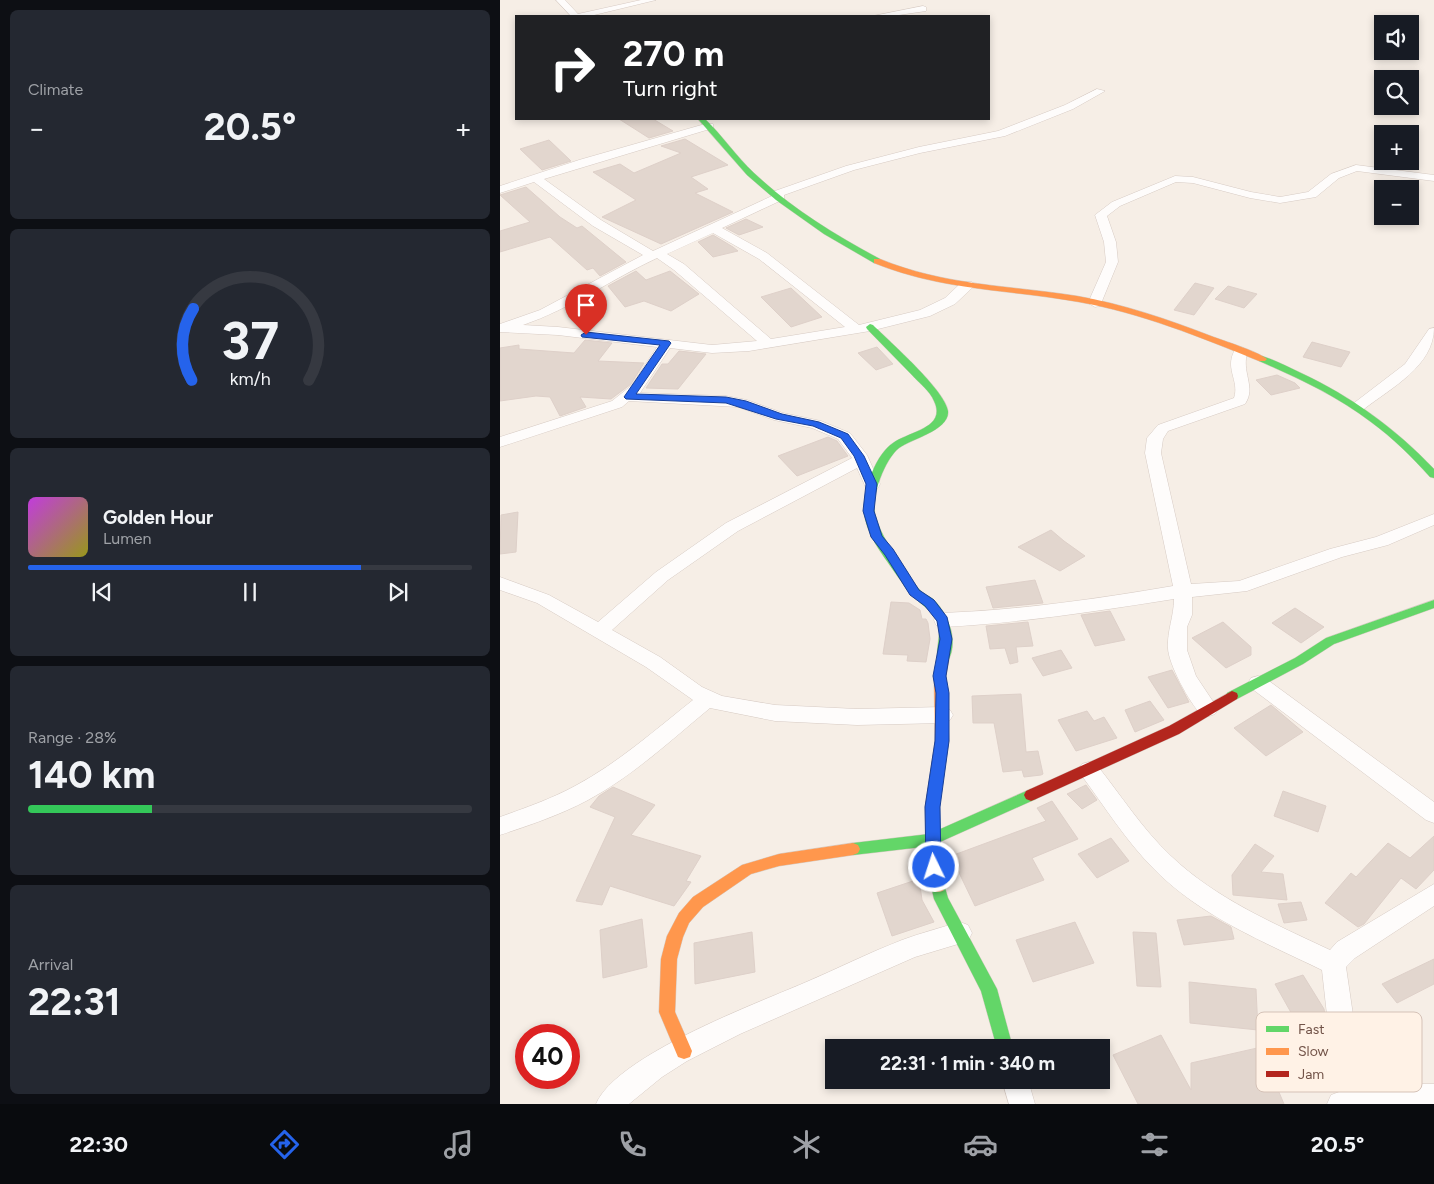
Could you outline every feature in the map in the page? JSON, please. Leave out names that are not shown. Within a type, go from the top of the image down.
[{"type":"street","points":[[560,0],[576,15]]},
{"type":"street","points":[[582,15],[652,0]]},
{"type":"street","points":[[884,15],[923,9]]},
{"type":"street","points":[[500,328],[545,313],[655,254],[778,196],[850,168],[919,150],[1001,134],[1047,116],[1100,91]]},
{"type":"street","points":[[500,190],[705,122],[750,174],[778,196],[844,241],[879,262],[926,278],[1095,303],[1161,322],[1241,350],[1323,386],[1359,406],[1407,445],[1434,475]]},
{"type":"street","points":[[1095,303],[1112,262],[1110,242],[1101,215],[1116,204],[1163,183],[1185,178],[1250,195],[1280,200],[1312,194],[1335,176],[1356,168],[1434,178]]},
{"type":"street","points":[[536,178],[597,223],[679,266],[768,344]]},
{"type":"street","points":[[713,228],[763,256],[863,328],[927,385],[938,398],[943,411],[942,417],[935,426],[896,445],[888,453],[872,484],[869,511],[876,537],[889,552],[914,592],[930,603],[943,620],[946,639],[940,676],[943,715],[942,741],[932,807],[934,867],[941,899],[989,989],[1003,1039]]},
{"type":"street","points":[[500,328],[712,349],[768,344],[863,328],[925,314],[950,301],[967,285]]},
{"type":"street","points":[[1359,406],[1410,367],[1433,334]]},
{"type":"street","points":[[629,397],[666,343]]},
{"type":"street","points":[[1208,709],[1187,678],[1177,650],[1178,627],[1183,615],[1183,591],[1174,545],[1160,493],[1153,453],[1154,438],[1163,428],[1240,401],[1244,391],[1236,366],[1241,350]]},
{"type":"street","points":[[500,442],[600,410],[629,397],[726,400],[742,403],[779,417],[816,424],[844,436],[859,456],[872,484]]},
{"type":"street","points":[[599,631],[662,576],[732,526],[860,461]]},
{"type":"street","points":[[943,620],[985,618],[1084,607],[1183,591],[1241,587],[1336,553],[1382,541],[1434,519]]},
{"type":"street","points":[[500,583],[543,599],[653,662],[695,692],[718,703],[775,713],[857,717],[943,715]]},
{"type":"street","points":[[684,1051],[667,1012],[669,959],[675,936],[684,918],[698,902],[725,883],[762,864],[850,849],[932,840],[1174,730],[1208,709],[1298,661],[1330,641],[1434,604]]},
{"type":"street","points":[[1258,683],[1372,770],[1434,814]]},
{"type":"street","points":[[500,826],[543,810],[591,788],[644,750],[708,698]]},
{"type":"street","points":[[1089,770],[1162,861],[1184,881],[1260,928],[1334,964]]},
{"type":"street","points":[[1338,1012],[1334,992],[1334,964],[1346,950],[1434,894]]},
{"type":"street","points":[[609,1104],[624,1089],[684,1051],[747,1018],[854,974],[904,950],[960,933]]},
{"type":"street","points":[[1018,1089],[1022,1104]]},
{"type":"street","points":[[1351,1100],[1394,1100],[1434,1097]]},
{"type":"building","points":[[621,120],[655,120],[673,131],[649,138]]},
{"type":"building","points":[[685,139],[728,165],[691,177],[708,189],[695,193],[733,212],[661,244],[602,217],[636,200],[593,172],[620,164],[634,173],[681,153],[661,146]]},
{"type":"building","points":[[549,140],[571,161],[542,170],[520,149]]},
{"type":"building","points":[[526,187],[560,217],[577,228],[582,226],[626,262],[600,276],[593,268],[587,270],[550,237],[500,252],[500,231],[530,222],[500,195]]},
{"type":"building","points":[[746,219],[763,227],[739,235],[726,228]]},
{"type":"building","points":[[713,235],[738,251],[713,257],[698,242]]},
{"type":"building","points":[[636,271],[646,280],[670,271],[699,294],[671,311],[644,301],[625,307],[608,286]]},
{"type":"building","points":[[1195,283],[1214,288],[1194,315],[1174,310]]},
{"type":"building","points":[[1228,286],[1257,294],[1244,308],[1215,299]]},
{"type":"building","points":[[791,288],[822,317],[791,327],[761,297]]},
{"type":"building","points":[[585,340],[612,343],[598,361],[644,363],[631,384],[611,399],[580,397],[586,407],[560,416],[550,397],[536,396],[500,401],[500,348],[519,345],[519,349],[574,353]]},
{"type":"building","points":[[1312,342],[1350,352],[1341,367],[1303,357]]},
{"type":"building","points":[[877,347],[893,364],[876,370],[858,353]]},
{"type":"building","points":[[679,351],[706,354],[678,389],[646,388],[662,364],[668,364]]},
{"type":"building","points":[[1277,375],[1295,383],[1300,388],[1271,395],[1256,380]]},
{"type":"building","points":[[828,437],[837,441],[848,456],[797,476],[778,456]]},
{"type":"building","points":[[518,512],[516,552],[500,554],[501,515]]},
{"type":"building","points":[[1051,530],[1085,556],[1060,571],[1018,547]]},
{"type":"building","points":[[1035,580],[1043,603],[993,608],[986,587]]},
{"type":"building","points":[[891,602],[909,603],[920,610],[922,619],[926,619],[930,639],[926,662],[907,661],[908,655],[883,654]]},
{"type":"building","points":[[1295,608],[1324,627],[1301,643],[1272,623]]},
{"type":"building","points":[[1110,611],[1125,640],[1095,646],[1081,615]]},
{"type":"building","points":[[1028,622],[1033,646],[1016,647],[1018,662],[1010,664],[1005,648],[990,649],[986,626]]},
{"type":"building","points":[[1223,622],[1251,647],[1251,655],[1226,668],[1192,638]]},
{"type":"building","points":[[1061,650],[1072,668],[1043,676],[1032,658]]},
{"type":"building","points":[[1172,670],[1189,702],[1168,708],[1148,677]]},
{"type":"building","points":[[1021,694],[1026,752],[1038,751],[1043,774],[1041,775],[1024,777],[1022,770],[1003,772],[994,723],[973,723],[972,696]]},
{"type":"building","points":[[1150,701],[1164,720],[1135,732],[1125,710]]},
{"type":"building","points":[[1271,705],[1303,732],[1266,756],[1234,728]]},
{"type":"building","points":[[1087,711],[1094,721],[1104,717],[1117,738],[1076,751],[1058,720]]},
{"type":"building","points":[[1086,785],[1097,800],[1082,809],[1067,794]]},
{"type":"building","points":[[613,787],[655,805],[631,835],[701,856],[686,881],[691,882],[674,906],[610,886],[602,905],[576,901],[615,817],[590,807],[599,796]]},
{"type":"building","points":[[1283,791],[1326,806],[1318,832],[1274,816]]},
{"type":"building","points":[[1052,801],[1078,839],[1032,858],[1044,880],[975,906],[951,856],[1046,821],[1037,808]]},
{"type":"building","points":[[1434,836],[1434,870],[1416,889],[1401,878],[1364,924],[1358,927],[1325,903],[1351,873],[1356,877],[1388,843],[1410,858]]},
{"type":"building","points":[[1111,838],[1129,861],[1097,878],[1078,854]]},
{"type":"building","points":[[1255,844],[1274,856],[1261,872],[1283,874],[1287,900],[1233,895],[1232,875]]},
{"type":"building","points":[[919,879],[922,900],[934,922],[892,936],[877,893]]},
{"type":"building","points":[[1301,902],[1307,920],[1284,923],[1278,904]]},
{"type":"building","points":[[1211,916],[1231,927],[1234,939],[1184,945],[1177,920]]},
{"type":"building","points":[[642,919],[647,967],[603,978],[600,930]]},
{"type":"building","points":[[1075,922],[1094,963],[1033,982],[1016,940]]},
{"type":"building","points":[[752,932],[755,972],[695,984],[694,943]]},
{"type":"building","points":[[1133,932],[1156,933],[1161,987],[1137,986]]},
{"type":"building","points":[[1434,959],[1434,984],[1397,1003],[1382,984]]},
{"type":"building","points":[[1303,975],[1324,1012],[1291,1012],[1275,984]]},
{"type":"building","points":[[1189,982],[1256,989],[1256,1030],[1190,1023]]},
{"type":"building","points":[[1161,1035],[1191,1090],[1191,1063],[1256,1048],[1256,1092],[1279,1092],[1284,1104],[1138,1104],[1113,1055]]},
{"type":"traffic: fast","points":[[702,120],[764,186],[827,232],[877,261]]},
{"type":"traffic: fast","points":[[870,327],[927,385],[938,398],[943,411],[942,417],[935,426],[896,445],[888,453],[872,484],[869,511],[877,537],[915,592],[930,603],[943,620],[946,639],[943,660]]},
{"type":"traffic: fast","points":[[1262,359],[1312,382],[1355,406],[1395,436],[1434,475]]},
{"type":"traffic: fast","points":[[1232,696],[1299,661],[1330,641],[1434,604]]},
{"type":"traffic: fast","points":[[853,849],[931,840],[1031,795]]},
{"type":"traffic: fast","points":[[938,886],[941,899],[989,989],[1003,1039]]},
{"type":"traffic: slow","points":[[877,261],[901,271],[951,283],[1053,295],[1102,304],[1149,316],[1262,359]]},
{"type":"traffic: slow","points":[[938,886],[934,867],[932,807],[942,741],[940,676],[943,660]]},
{"type":"traffic: slow","points":[[684,1051],[667,1012],[669,959],[675,936],[684,918],[698,902],[747,869],[779,860],[853,849]]},
{"type":"traffic: jam","points":[[1031,795],[1174,730],[1232,696]]},
{"type":"route","points":[[586,335],[666,343],[637,388],[629,397],[726,400],[742,403],[779,417],[816,424],[844,436],[859,456],[872,484],[869,511],[876,537],[889,552],[914,592],[930,603],[943,620],[946,639],[940,676],[943,715],[942,741],[932,807],[934,867]]}]
